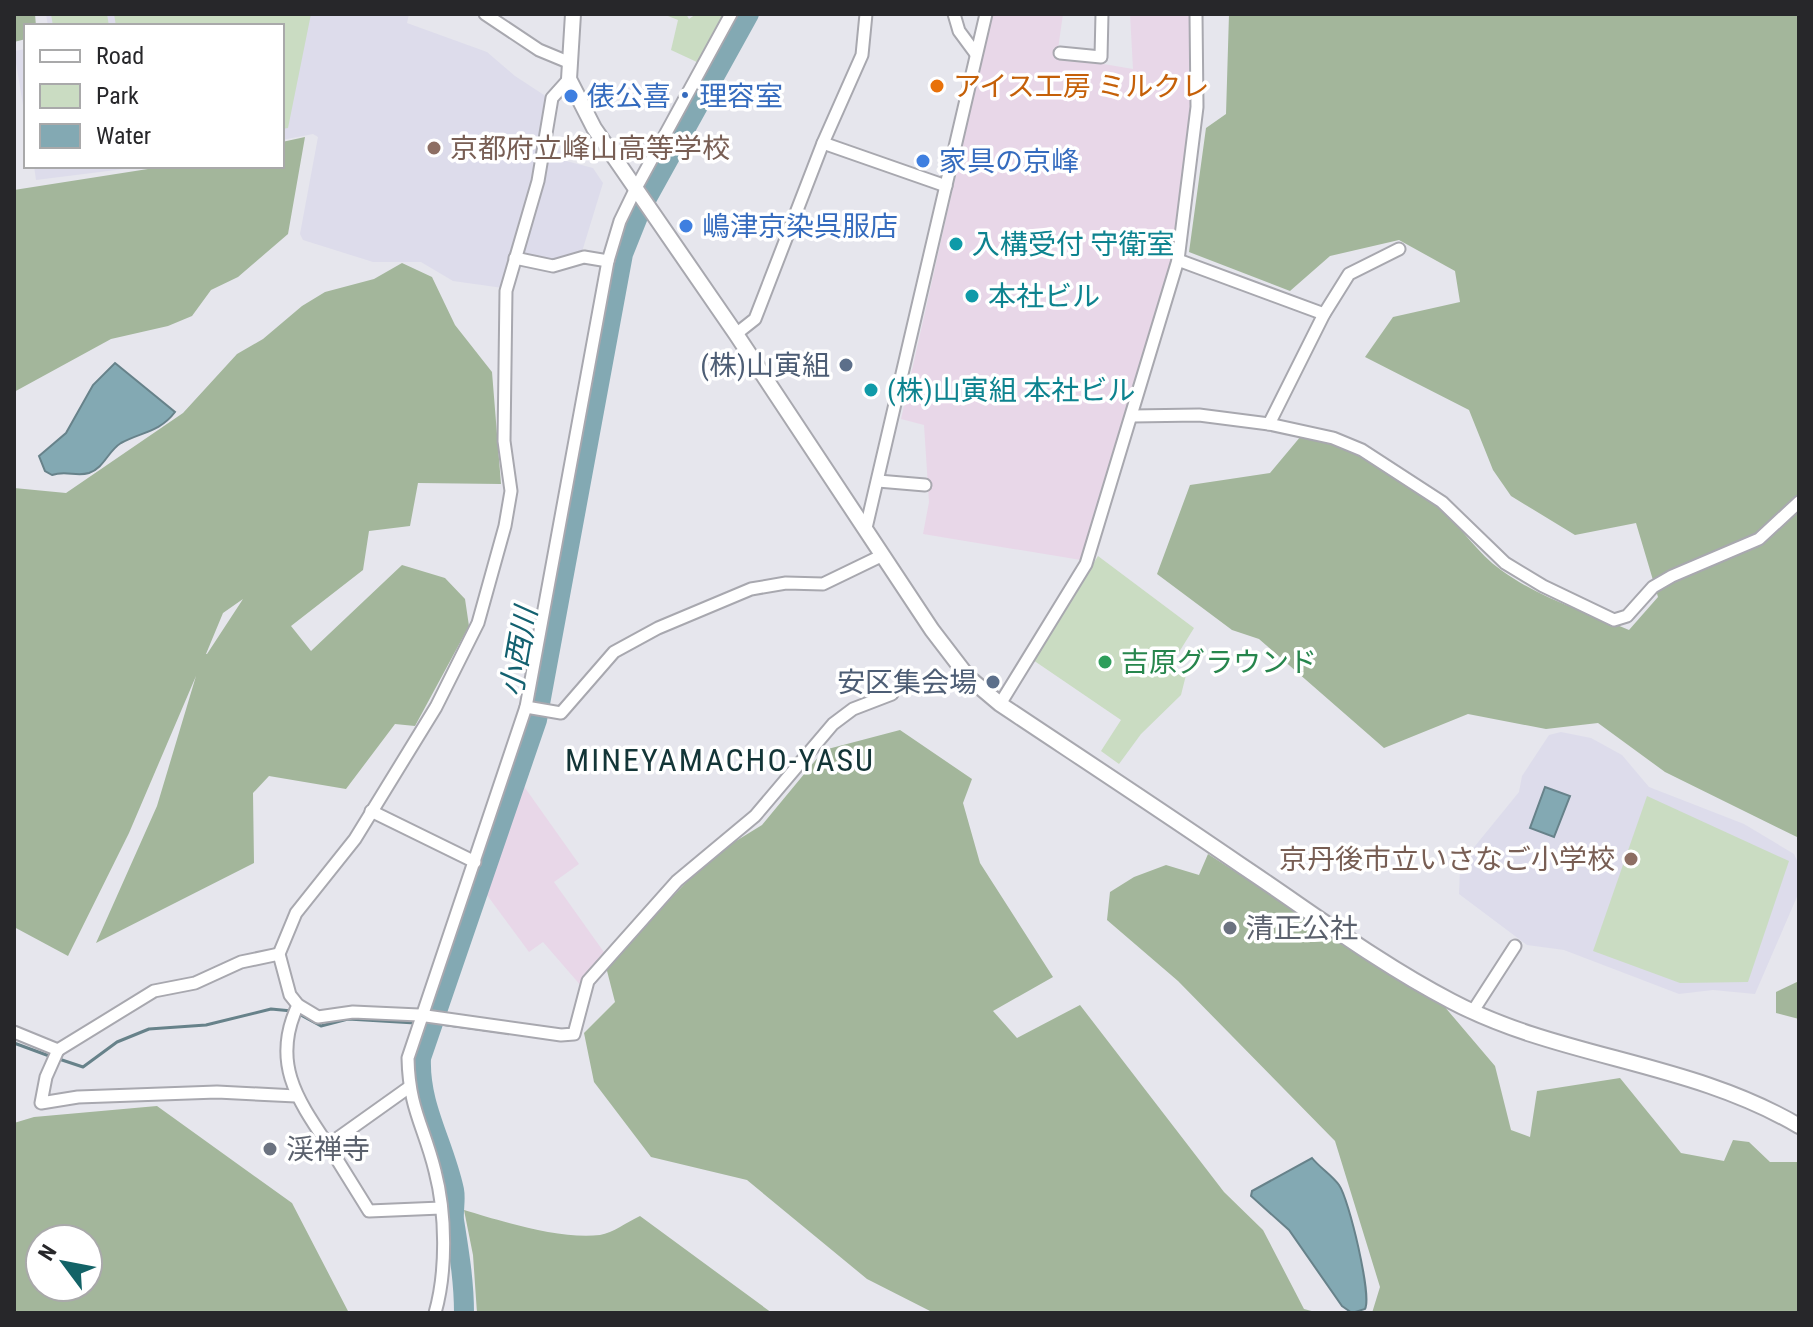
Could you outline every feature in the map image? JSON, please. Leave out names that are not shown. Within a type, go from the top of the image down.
[{"type":"street","points":[[573,14],[569,79],[594,128],[968,677],[1000,704],[1344,936],[1452,1002],[1566,1044],[1665,1069],[1725,1089],[1799,1126]]},
{"type":"street","points":[[435,1313],[440,1290],[441,1208],[435,1169],[414,1114],[408,1088],[408,1058],[419,1015],[475,862],[526,707],[608,261],[620,221],[731,14]]},
{"type":"street","points":[[736,334],[755,319],[823,143],[862,55],[866,14]]},
{"type":"street","points":[[954,14],[959,31],[976,54]]},
{"type":"street","points":[[866,528],[986,14]]},
{"type":"street","points":[[1060,53],[1101,57],[1102,14]]},
{"type":"street","points":[[1000,704],[1086,564],[1178,260],[1197,107],[1196,14]]},
{"type":"street","points":[[491,17],[539,50],[568,62]]},
{"type":"street","points":[[569,79],[552,98],[538,181],[506,291],[504,441],[511,491],[505,526],[478,623],[459,665],[355,839],[296,913],[279,954],[284,980],[298,1005],[318,1017],[353,1012],[419,1015],[561,1035],[574,1034],[588,981],[677,881],[755,816],[833,724],[853,709],[892,694]]},
{"type":"street","points":[[823,143],[946,186]]},
{"type":"street","points":[[1269,424],[1324,314],[1349,274],[1399,249]]},
{"type":"street","points":[[515,258],[553,266],[584,257],[608,261]]},
{"type":"street","points":[[1178,260],[1324,314]]},
{"type":"street","points":[[1132,416],[1199,415],[1269,424],[1333,438],[1362,450],[1442,502],[1505,563],[1543,586],[1614,620],[1627,616],[1653,587],[1672,576],[1759,539],[1799,502]]},
{"type":"street","points":[[878,481],[925,485]]},
{"type":"street","points":[[526,707],[561,713],[614,652],[713,603],[774,585],[823,584],[883,555]]},
{"type":"street","points":[[371,811],[475,862]]},
{"type":"street","points":[[1473,1011],[1515,946]]},
{"type":"street","points":[[279,954],[241,962],[195,983],[154,991],[125,1005],[58,1050],[46,1077],[41,1103],[78,1097],[217,1092],[296,1096]]},
{"type":"street","points":[[298,1005],[292,1017],[287,1064],[296,1096],[369,1211],[441,1208]]},
{"type":"street","points":[[14,1032],[58,1050]]},
{"type":"street","points":[[328,1145],[408,1088]]},
{"type":"shaded area","name":"京都府立峰山高等学校","points":[[46,14],[409,14],[407,23],[487,52],[547,97],[537,144],[567,153],[566,161],[593,168],[603,183],[581,255],[553,263],[512,255],[503,288],[453,281],[421,262],[373,262],[303,240],[300,234],[318,137],[313,134],[284,140],[284,24],[48,24]]},
{"type":"shaded area","points":[[992,14],[1063,14],[1057,56],[1133,69],[1130,14],[1191,14],[1193,104],[1171,269],[1081,560],[923,534],[929,502],[924,425],[901,419]]},
{"type":"shaded area","points":[[24,49],[24,111],[14,51]]},
{"type":"shaded area","points":[[34,168],[132,168],[36,180]]},
{"type":"shaded area","name":"京丹後市立いさなご小学校","points":[[1561,732],[1591,738],[1622,755],[1649,787],[1744,824],[1794,854],[1799,865],[1799,892],[1755,994],[1713,990],[1679,994],[1564,950],[1527,945],[1459,894],[1460,869],[1471,851],[1519,792],[1522,776],[1549,735]]},
{"type":"shaded area","points":[[523,785],[579,864],[554,882],[606,955],[582,987],[543,942],[529,952],[484,891]]},
{"type":"green space","points":[[14,14],[35,14],[36,24],[24,24],[24,40],[14,42]]},
{"type":"green space","points":[[51,14],[107,14],[109,24],[53,24]]},
{"type":"green space","points":[[114,14],[311,14],[288,128],[284,129],[284,24],[116,24]]},
{"type":"green space","points":[[663,14],[686,14],[689,19],[696,14],[725,14],[699,63],[671,50],[678,20]]},
{"type":"green space","points":[[1229,14],[1799,14],[1799,838],[1665,772],[1598,723],[1546,729],[1468,714],[1384,748],[1259,639],[1232,630],[1157,574],[1190,485],[1270,473],[1301,436],[1357,454],[1412,484],[1441,508],[1493,564],[1547,597],[1629,630],[1658,597],[1636,523],[1575,535],[1511,496],[1493,470],[1469,410],[1365,357],[1393,317],[1460,302],[1455,271],[1399,240],[1330,256],[1290,291],[1189,252],[1206,128],[1226,114]]},
{"type":"green space","points":[[305,137],[288,234],[238,277],[211,290],[192,316],[168,326],[111,339],[14,392],[14,190],[154,168],[284,168],[284,142]]},
{"type":"green space","points":[[402,263],[432,277],[455,325],[492,372],[501,484],[418,483],[410,526],[369,531],[363,570],[291,626],[311,651],[402,565],[445,578],[465,599],[469,626],[415,726],[395,724],[346,789],[269,776],[253,793],[254,863],[96,943],[157,806],[196,676],[129,833],[68,956],[14,927],[14,488],[66,493],[183,413],[237,354],[263,339],[302,306],[325,292],[374,279]],"holes":[[[243,599],[207,654],[223,613]]]},
{"type":"green space","name":"吉原グラウンド","points":[[1098,556],[1194,628],[1171,665],[1186,675],[1181,695],[1141,734],[1119,764],[1101,751],[1121,720],[1033,660]]},
{"type":"green space","points":[[900,730],[972,779],[963,803],[980,863],[1053,977],[993,1011],[1017,1038],[1080,1005],[1224,1192],[1263,1230],[1304,1309],[1319,1313],[934,1313],[867,1279],[747,1180],[651,1157],[594,1082],[584,1033],[615,1002],[606,967],[710,857],[762,825],[824,750]]},
{"type":"green space","points":[[1647,796],[1789,861],[1748,982],[1680,983],[1593,951]]},
{"type":"green space","points":[[1208,854],[1444,1006],[1495,1066],[1511,1130],[1530,1137],[1537,1091],[1620,1078],[1681,1153],[1724,1161],[1733,1140],[1749,1142],[1770,1162],[1799,1162],[1799,1313],[1372,1313],[1380,1287],[1335,1141],[1178,981],[1107,920],[1110,892],[1134,877],[1166,865],[1199,875]]},
{"type":"green space","points":[[1799,981],[1799,1019],[1776,1013],[1776,992]]},
{"type":"green space","points":[[157,1106],[292,1203],[349,1313],[14,1313],[14,1123],[34,1117]]},
{"type":"green space","points":[[464,1210],[531,1228],[584,1236],[605,1234],[640,1216],[772,1313],[477,1313],[473,1255]]},
{"type":"water","points":[[115,363],[175,412],[157,428],[121,443],[89,473],[52,475],[45,471],[39,456],[66,433],[93,385]]},
{"type":"water","points":[[1545,787],[1570,796],[1554,837],[1530,828]]},
{"type":"water","points":[[1312,1158],[1339,1185],[1353,1227],[1366,1301],[1365,1309],[1352,1313],[1342,1306],[1289,1230],[1251,1196],[1252,1191]]},
{"type":"waterway","name":"小西川","points":[[464,1313],[454,1220],[454,1190],[428,1108],[421,1076],[421,1058],[537,720],[623,254],[641,209],[749,14]]},
{"type":"waterway","points":[[59,1059],[83,1067],[117,1042],[149,1029],[206,1025],[271,1009],[292,1011]]},
{"type":"waterway","points":[[299,1014],[321,1026],[348,1019],[415,1023]]},
{"type":"waterway","points":[[433,1023],[508,1033]]},
{"type":"waterway","points":[[423,1024],[432,1025]]},
{"type":"waterway","points":[[14,1043],[52,1057]]},
{"type":"place","name":"アイス工房 ミルクレ","points":[[937,86]]},
{"type":"place","name":"俵公喜・理容室","points":[[571,96]]},
{"type":"place","name":"京都府立峰山高等学校","points":[[434,148]]},
{"type":"place","name":"家具の京峰","points":[[923,161]]},
{"type":"place","name":"嶋津京染呉服店","points":[[686,226]]},
{"type":"place","name":"入構受付 守衛室","points":[[956,244]]},
{"type":"place","name":"本社ビル","points":[[972,296]]},
{"type":"place","name":"(株)山寅組","points":[[846,365]]},
{"type":"place","name":"(株)山寅組 本社ビル","points":[[871,390]]},
{"type":"place","name":"吉原グラウンド","points":[[1105,662]]},
{"type":"place","name":"安区集会場","points":[[993,682]]},
{"type":"place","name":"京丹後市立いさなご小学校","points":[[1631,859]]},
{"type":"place","name":"清正公社","points":[[1230,928]]},
{"type":"place","name":"渓禅寺","points":[[270,1149]]},
{"type":"district","name":"MINEYAMACHO-YASU","points":[[720,760]]}]
